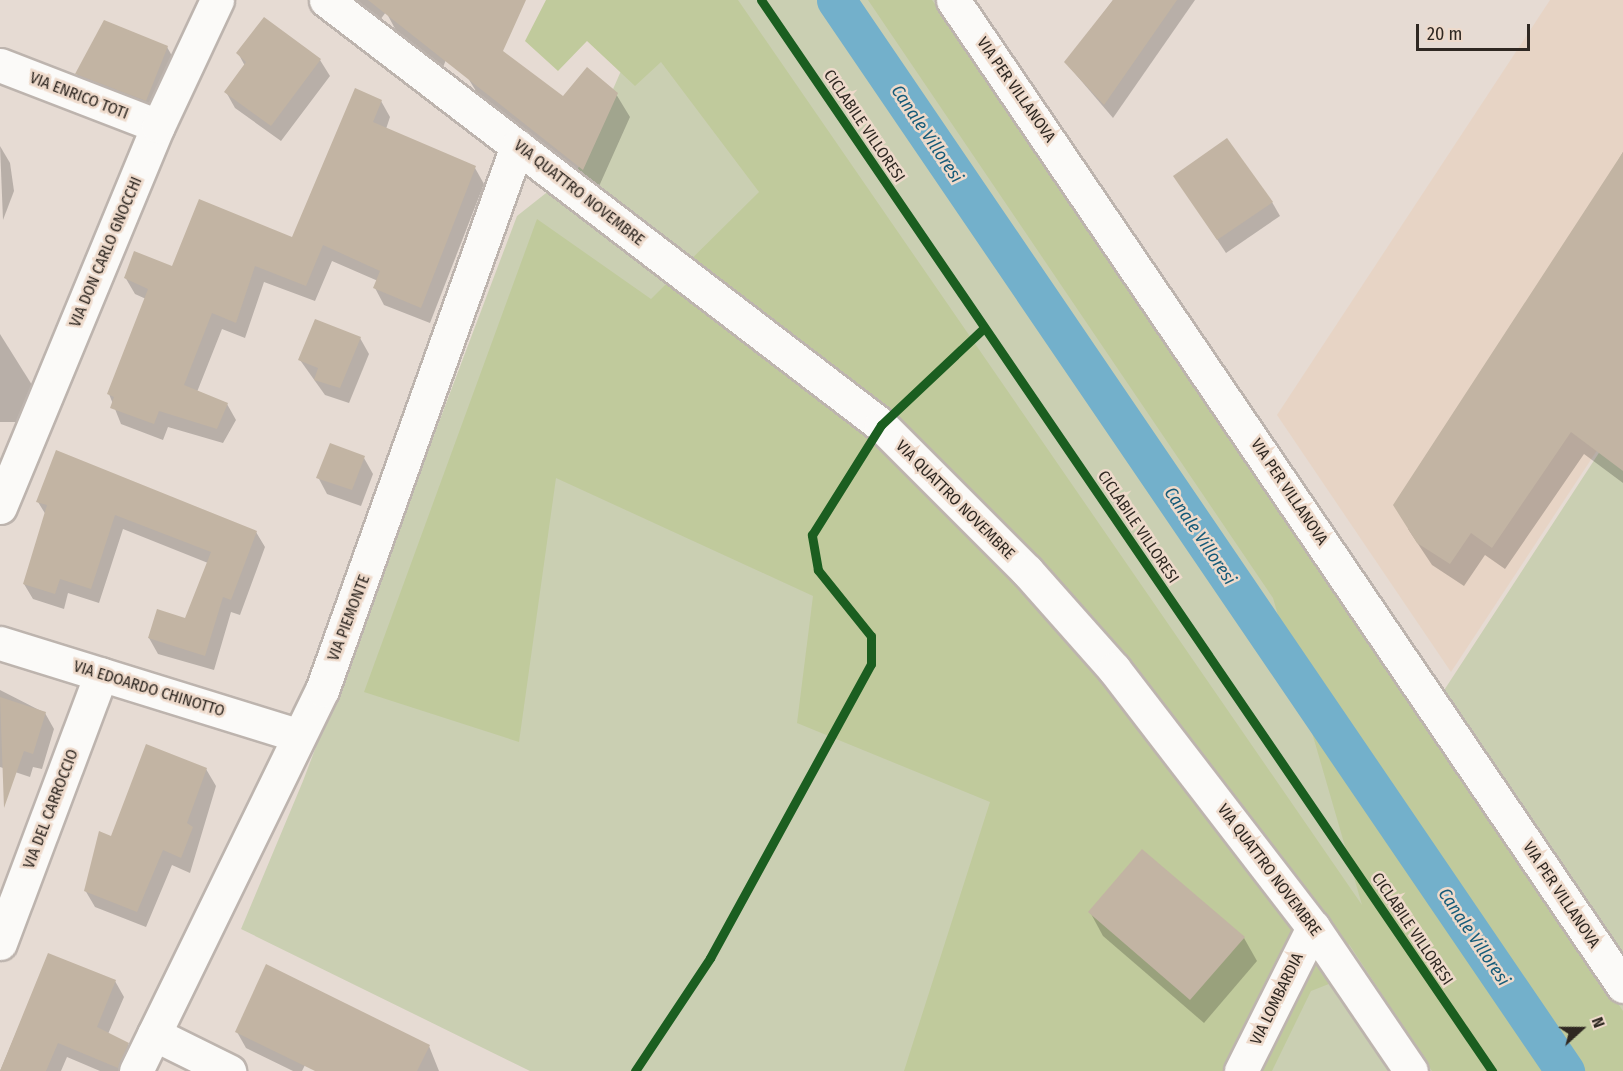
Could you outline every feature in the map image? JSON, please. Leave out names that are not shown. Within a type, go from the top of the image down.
[{"type":"street","name":"VIA DON CARLO GNOCCHI","points":[[0,507],[158,126],[217,0]]},
{"type":"street","name":"VIA QUATTRO NOVEMBRE","points":[[326,0],[889,434],[1027,572],[1114,669],[1313,927],[1411,1071]]},
{"type":"street","name":"VIA PER VILLANOVA","points":[[953,0],[1623,986]]},
{"type":"street","name":"VIA ENRICO TOTI","points":[[0,65],[158,126]]},
{"type":"street","name":"VIA PIEMONTE","points":[[136,1071],[298,735],[322,690],[378,540],[517,146]]},
{"type":"street","name":"VIA EDOARDO CHINOTTO","points":[[0,643],[298,735]]},
{"type":"street","name":"VIA DEL CARROCCIO","points":[[0,943],[101,675]]},
{"type":"street","name":"VIA LOMBARDIA","points":[[1241,1071],[1313,927]]},
{"type":"street","points":[[154,1034],[229,1071]]},
{"type":"shaded area","points":[[1550,0],[1623,0],[1623,411],[1451,672],[1277,415]]},
{"type":"green space","points":[[546,0],[738,0],[1362,905],[1273,598],[868,0],[932,0],[1128,278],[1623,1011],[1623,1071],[1432,1071],[1349,944],[1334,982],[1311,991],[1272,1071],[904,1071],[990,802],[797,723],[813,596],[556,478],[519,742],[364,692],[537,219],[651,299],[759,192],[661,62],[635,86],[587,41],[558,71],[525,41]]},
{"type":"green space","points":[[652,0],[936,0],[1056,175],[1439,698],[1623,416],[1623,1071],[530,1071],[241,929],[303,781],[517,216],[579,167]]},
{"type":"building","points":[[368,0],[526,0],[503,51],[563,96],[587,67],[618,93],[583,170]]},
{"type":"building","points":[[1113,0],[1177,0],[1104,105],[1064,62]]},
{"type":"building","points":[[264,17],[321,59],[271,126],[224,92],[246,62],[236,53]]},
{"type":"building","points":[[104,20],[168,46],[146,101],[75,74]]},
{"type":"building","points":[[355,88],[382,100],[373,122],[476,166],[421,308],[373,288],[380,271],[323,245],[306,286],[255,266],[236,323],[212,313],[184,385],[228,403],[217,429],[159,411],[154,424],[110,408],[114,397],[107,394],[148,289],[124,278],[134,251],[172,266],[199,199],[292,237]]},
{"type":"building","points":[[1227,138],[1273,202],[1217,240],[1173,176]]},
{"type":"building","points":[[1623,152],[1623,471],[1571,432],[1492,548],[1471,533],[1450,564],[1417,543],[1393,505]]},
{"type":"building","points":[[315,319],[361,337],[340,388],[314,380],[318,368],[298,360]]},
{"type":"building","points":[[330,443],[365,456],[352,490],[316,478]]},
{"type":"building","points":[[56,450],[257,531],[231,600],[223,597],[205,656],[148,638],[157,609],[185,618],[211,552],[115,515],[91,589],[60,579],[55,594],[23,584],[47,505],[36,502]]},
{"type":"building","points":[[0,697],[46,712],[33,754],[24,751],[4,808]]},
{"type":"building","points":[[146,744],[207,768],[187,823],[193,827],[181,858],[163,850],[137,912],[84,891],[99,831],[111,836]]},
{"type":"building","points":[[1142,849],[1245,937],[1190,1000],[1088,912]]},
{"type":"building","points":[[48,953],[116,980],[97,1027],[129,1043],[118,1068],[58,1043],[46,1071],[0,1071]]},
{"type":"building","points":[[266,964],[430,1045],[417,1071],[315,1071],[235,1032]]},
{"type":"waterway","name":"Canale Villoresi","points":[[836,0],[1565,1071]]},
{"type":"cycle path","name":"CICLABILE VILLORESI","points":[[761,0],[1492,1071]]},
{"type":"cycle path","points":[[635,1071],[710,958],[871,664],[871,636],[818,570],[812,535],[881,425],[984,328]]}]
